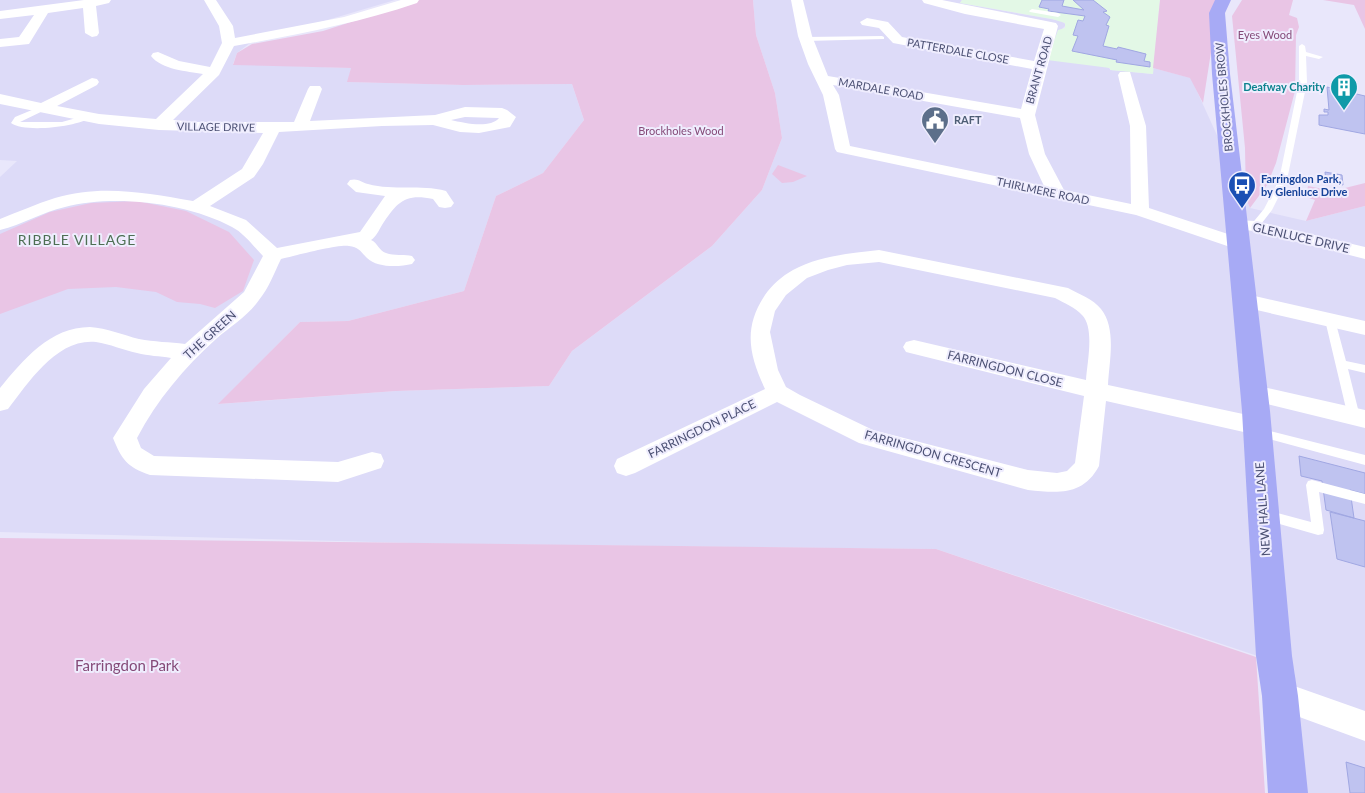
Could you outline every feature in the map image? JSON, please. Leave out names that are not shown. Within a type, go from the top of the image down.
[{"type":"highway","name":"BROCKHOLES BROW","points":[[1223,0],[1217,14],[1228,151],[1244,232]]},
{"type":"highway","name":"NEW HALL LANE","points":[[1244,232],[1246,301],[1258,429],[1274,656],[1280,696],[1288,793]]},
{"type":"street","points":[[0,15],[105,0]]},
{"type":"street","points":[[159,125],[214,72],[229,43],[226,26],[210,0]]},
{"type":"street","points":[[229,43],[317,28],[413,0]]},
{"type":"street","points":[[797,0],[806,39],[823,79]]},
{"type":"street","name":"BRANT ROAD","points":[[928,0],[965,10],[1028,14],[1051,26],[1055,22],[1038,66],[1027,115],[1035,148],[1057,194]]},
{"type":"street","points":[[89,3],[92,33]]},
{"type":"street","points":[[0,43],[24,41],[43,10]]},
{"type":"street","name":"PATTERDALE CLOSE","points":[[867,22],[885,28],[898,40],[1038,66]]},
{"type":"street","points":[[158,56],[175,66],[214,72]]},
{"type":"street","points":[[1124,75],[1138,126],[1140,211]]},
{"type":"street","name":"THIRLMERE ROAD","points":[[823,79],[832,95],[843,149],[1244,232]]},
{"type":"street","name":"MARDALE ROAD","points":[[823,79],[1027,115]]},
{"type":"street","points":[[44,107],[92,82]]},
{"type":"street","points":[[300,126],[315,89]]},
{"type":"street","name":"VILLAGE DRIVE","points":[[0,100],[44,107],[87,117],[159,125],[273,128],[435,120]]},
{"type":"street","points":[[196,206],[248,173],[255,164],[273,128]]},
{"type":"street","points":[[356,184],[362,188],[405,194]]},
{"type":"street","points":[[0,225],[60,202],[98,196],[135,196],[196,206],[240,224],[273,255],[366,236],[395,197],[405,194],[432,193],[440,195],[445,204]]},
{"type":"street","name":"GLENLUCE DRIVE","points":[[1244,232],[1365,253]]},
{"type":"street","points":[[350,240],[369,246],[374,254],[382,259],[405,260]]},
{"type":"street","name":"THE GREEN","points":[[273,255],[257,289],[247,303],[189,352],[161,382],[139,410],[125,438],[132,454],[150,465],[338,472],[372,461]]},
{"type":"street","name":"FARRINGDON CRESCENT","points":[[879,256],[1061,293],[1082,304],[1094,313],[1100,334],[1096,391],[1087,466],[1075,479],[1057,483],[1028,480],[866,437],[792,401],[778,392],[767,370],[762,352],[760,332],[765,311],[779,290],[800,274],[846,259],[879,256]]},
{"type":"street","points":[[1246,301],[1365,328]]},
{"type":"street","points":[[0,402],[38,359],[58,344],[82,335],[99,336],[140,346],[189,352]]},
{"type":"street","name":"FARRINGDON CLOSE","points":[[914,347],[1096,391]]},
{"type":"street","points":[[1096,391],[1258,429]]},
{"type":"street","name":"FARRINGDON PLACE","points":[[626,466],[778,392]]},
{"type":"street","points":[[1254,393],[1359,418]]},
{"type":"street","points":[[1280,696],[1365,726]]},
{"type":"lane","points":[[806,39],[885,28]]},
{"type":"lane","points":[[1244,232],[1268,210],[1283,180],[1303,82],[1303,50],[1319,56]]},
{"type":"lane","points":[[44,107],[18,119],[15,123],[20,125],[61,125],[70,124],[87,117]]},
{"type":"lane","points":[[1330,320],[1341,364],[1359,418]]},
{"type":"lane","points":[[1341,364],[1365,369]]},
{"type":"lane","points":[[1258,429],[1365,460]]},
{"type":"lane","points":[[1264,514],[1318,530],[1312,485],[1365,499]]},
{"type":"shaded area","points":[[0,0],[395,0],[250,43],[237,53],[233,64],[351,68],[348,82],[463,85],[572,84],[584,120],[543,173],[496,196],[464,291],[348,321],[300,322],[219,404],[396,391],[549,386],[572,351],[712,246],[762,190],[782,138],[775,93],[756,35],[753,0],[962,0],[960,3],[1062,21],[1066,25],[1062,29],[1111,70],[1153,74],[1153,68],[1191,78],[1250,208],[1306,221],[1365,206],[1365,793],[1306,793],[1294,668],[936,549],[448,544],[0,532],[0,177],[17,161],[0,160]]},
{"type":"shaded area","points":[[962,0],[1160,0],[1153,74],[1110,70],[1110,68],[1047,60],[1058,30],[1065,28],[1065,23],[960,3]]},
{"type":"green space","name":"Brockholes Wood","points":[[419,0],[753,0],[756,35],[775,93],[782,138],[762,190],[712,246],[572,351],[549,386],[396,391],[218,404],[300,322],[348,321],[464,291],[496,196],[543,173],[584,120],[572,84],[463,85],[347,82],[351,68],[233,65],[237,53],[252,44],[323,31]]},
{"type":"green space","points":[[1160,0],[1224,0],[1217,14],[1203,103],[1190,78],[1153,68]]},
{"type":"green space","name":"Eyes Wood","points":[[1242,0],[1293,0],[1289,15],[1297,18],[1299,27],[1296,35],[1295,91],[1276,163],[1267,185],[1250,208],[1246,199],[1245,148],[1232,16]]},
{"type":"green space","points":[[1323,0],[1365,0],[1365,29],[1354,5]]},
{"type":"green space","points":[[778,165],[807,176],[793,182],[782,183],[772,174]]},
{"type":"green space","points":[[1365,183],[1365,206],[1306,221],[1315,200],[1306,197],[1308,186],[1333,191]]},
{"type":"green space","points":[[137,201],[186,211],[229,232],[254,260],[243,291],[215,308],[200,304],[177,302],[156,292],[116,287],[68,289],[0,314],[0,234],[50,212],[91,203]]},
{"type":"green space","name":"Farringdon Park","points":[[0,538],[936,549],[1256,657],[1265,793],[0,793]]},
{"type":"building","points":[[1042,0],[1064,0],[1062,6],[1084,10],[1073,0],[1093,0],[1107,11],[1103,12],[1110,17],[1106,25],[1109,26],[1103,46],[1117,49],[1118,47],[1146,54],[1144,61],[1150,62],[1150,67],[1116,62],[1117,60],[1072,51],[1078,36],[1073,35],[1078,20],[1083,21],[1085,16],[1048,11],[1049,9],[1039,7]]},
{"type":"building","name":"Deafway Charity","points":[[1327,87],[1365,96],[1365,134],[1319,125],[1319,115],[1328,115],[1328,112],[1324,112],[1324,109],[1329,110]]},
{"type":"building","points":[[1325,172],[1342,175],[1343,185],[1326,181]]},
{"type":"building","points":[[1299,456],[1365,473],[1365,494],[1350,490],[1354,518],[1326,510],[1322,481],[1301,476]]},
{"type":"building","points":[[1330,512],[1365,521],[1365,567],[1337,559]]},
{"type":"building","points":[[1346,762],[1365,768],[1365,793],[1350,793]]},
{"type":"place","name":"Deafway Charity","points":[[1344,111]]},
{"type":"place","name":"RAFT","points":[[935,144]]},
{"type":"place","name":"Farringdon Park, by Glenluce Drive","points":[[1242,209]]},
{"type":"district","name":"RIBBLE VILLAGE","points":[[77,240]]}]
